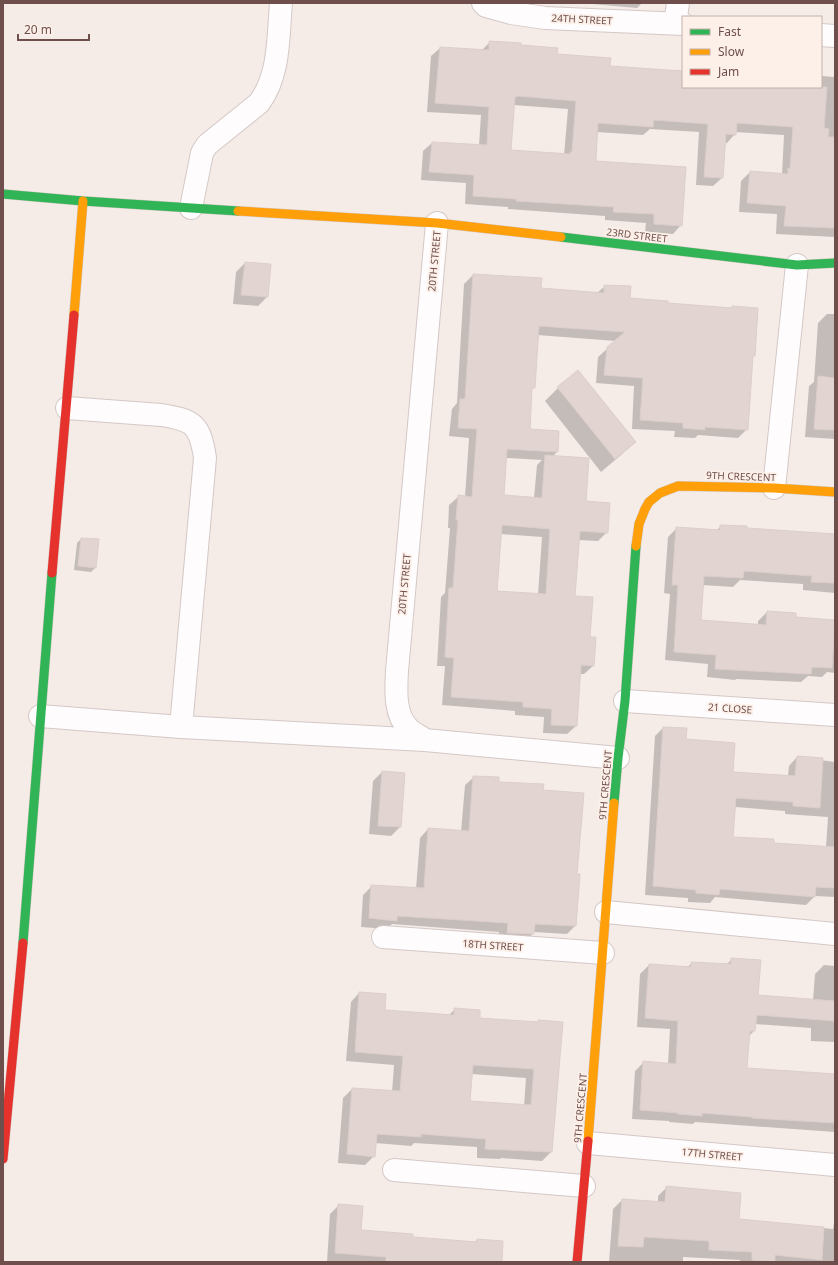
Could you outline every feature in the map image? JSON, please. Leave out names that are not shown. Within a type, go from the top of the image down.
[{"type":"street","points":[[191,208],[202,153],[207,145],[259,103],[265,96],[276,62],[281,3]]},
{"type":"street","name":"24TH STREET","points":[[483,3],[486,6],[510,13],[546,18],[679,17]]},
{"type":"street","points":[[822,35],[835,36]]},
{"type":"street","name":"23RD STREET","points":[[3,194],[84,201],[437,223],[797,265],[835,262]]},
{"type":"street","points":[[3,1159],[25,922],[40,716],[84,201]]},
{"type":"street","name":"20TH STREET","points":[[437,223],[397,671],[396,691],[399,712],[408,729],[425,740],[618,758]]},
{"type":"street","points":[[774,488],[797,265]]},
{"type":"street","points":[[67,408],[175,417],[186,420],[194,426],[201,437],[205,458],[181,727]]},
{"type":"street","name":"9TH CRESCENT","points":[[577,1262],[588,1143],[618,758],[625,701],[637,534],[641,517],[649,502],[663,490],[678,486],[774,488],[835,492]]},
{"type":"street","name":"21 CLOSE","points":[[625,701],[835,715]]},
{"type":"street","points":[[40,716],[181,727],[425,740]]},
{"type":"street","points":[[606,912],[835,934]]},
{"type":"street","name":"18TH STREET","points":[[383,936],[603,953]]},
{"type":"street","name":"17TH STREET","points":[[588,1143],[835,1164]]},
{"type":"street","points":[[394,1170],[584,1186]]},
{"type":"building","points":[[489,41],[521,43],[521,45],[558,48],[557,54],[611,58],[610,66],[682,71],[682,88],[827,87],[824,128],[829,129],[828,137],[835,137],[835,228],[784,226],[786,206],[747,203],[750,171],[788,174],[788,168],[790,169],[793,127],[737,123],[736,135],[726,134],[723,178],[704,177],[708,124],[654,120],[653,127],[598,123],[596,161],[686,167],[682,226],[654,224],[654,214],[613,212],[614,207],[516,201],[516,199],[473,196],[474,175],[429,172],[432,142],[487,145],[489,107],[435,103],[440,47],[489,50]],"holes":[[[515,97],[576,101],[572,152],[570,152],[570,154],[511,150]]]},
{"type":"building","points":[[245,262],[271,264],[268,297],[241,295]]},
{"type":"building","points":[[473,274],[542,278],[541,288],[604,293],[604,285],[631,286],[630,298],[668,301],[668,303],[732,308],[732,306],[758,308],[748,430],[705,427],[705,430],[683,428],[683,423],[640,420],[643,378],[604,375],[607,347],[625,332],[539,326],[535,388],[532,388],[530,429],[559,431],[558,452],[507,449],[504,495],[542,498],[545,455],[589,458],[586,501],[610,503],[608,533],[580,531],[575,596],[593,597],[590,637],[596,637],[594,666],[581,665],[577,726],[551,725],[552,709],[523,707],[523,702],[451,697],[454,658],[445,657],[449,588],[453,588],[458,520],[456,520],[458,495],[472,497],[477,429],[458,428],[460,399],[465,399]],"holes":[[[502,525],[550,529],[546,594],[497,591]]]},
{"type":"building","points":[[578,370],[636,442],[615,459],[557,387]]},
{"type":"building","points":[[818,376],[835,378],[835,430],[814,429]]},
{"type":"building","points":[[720,525],[835,534],[835,583],[811,582],[812,576],[744,571],[743,578],[704,576],[701,620],[766,625],[767,611],[796,613],[796,617],[835,620],[832,668],[812,667],[811,674],[715,669],[716,655],[674,652],[678,585],[672,585],[676,527],[720,530]]},
{"type":"building","points":[[81,538],[99,539],[96,568],[78,566]]},
{"type":"building","points":[[663,727],[687,728],[686,739],[735,743],[733,772],[795,776],[797,756],[823,758],[820,808],[793,806],[793,802],[736,798],[733,837],[774,839],[774,843],[835,847],[835,888],[816,887],[815,897],[720,889],[719,895],[696,893],[696,890],[653,886]]},
{"type":"building","points":[[382,771],[405,773],[401,827],[378,826]]},
{"type":"building","points":[[473,776],[499,777],[499,782],[544,784],[543,790],[584,793],[577,874],[580,874],[576,926],[535,924],[534,934],[507,933],[508,923],[397,916],[397,921],[369,918],[371,885],[424,888],[428,828],[469,831]]},
{"type":"building","points":[[731,958],[761,960],[758,995],[835,1001],[835,1021],[757,1015],[755,1031],[750,1031],[747,1068],[835,1074],[835,1123],[752,1118],[702,1113],[702,1116],[640,1110],[643,1061],[676,1064],[678,1021],[645,1018],[649,964],[691,967],[691,962],[731,964]]},
{"type":"building","points":[[359,992],[386,994],[385,1010],[454,1015],[454,1008],[480,1010],[480,1018],[538,1022],[538,1020],[563,1022],[552,1152],[485,1149],[486,1139],[421,1134],[421,1137],[377,1134],[375,1157],[347,1154],[352,1088],[400,1091],[403,1056],[355,1052]],"holes":[[[473,1065],[534,1069],[531,1105],[470,1101]]]},
{"type":"building","points":[[666,1186],[741,1193],[739,1219],[824,1227],[822,1260],[775,1255],[775,1262],[752,1260],[752,1252],[709,1250],[709,1241],[644,1237],[643,1247],[618,1246],[622,1199],[665,1202]]},
{"type":"building","points":[[338,1204],[363,1206],[361,1230],[413,1234],[413,1237],[477,1242],[477,1239],[503,1241],[502,1262],[386,1262],[386,1257],[335,1253]]},
{"type":"traffic: fast","points":[[3,194],[83,201],[238,211]]},
{"type":"traffic: fast","points":[[561,237],[797,265],[835,263]]},
{"type":"traffic: fast","points":[[614,803],[625,701],[636,546]]},
{"type":"traffic: fast","points":[[23,943],[52,573]]},
{"type":"traffic: slow","points":[[74,315],[83,201]]},
{"type":"traffic: slow","points":[[238,211],[437,223],[561,237]]},
{"type":"traffic: slow","points":[[636,546],[639,524],[649,502],[660,493],[678,486],[774,488],[835,492]]},
{"type":"traffic: slow","points":[[588,1141],[614,803]]},
{"type":"traffic: jam","points":[[52,573],[74,315]]},
{"type":"traffic: jam","points":[[3,1159],[23,943]]},
{"type":"traffic: jam","points":[[577,1262],[588,1141]]}]
